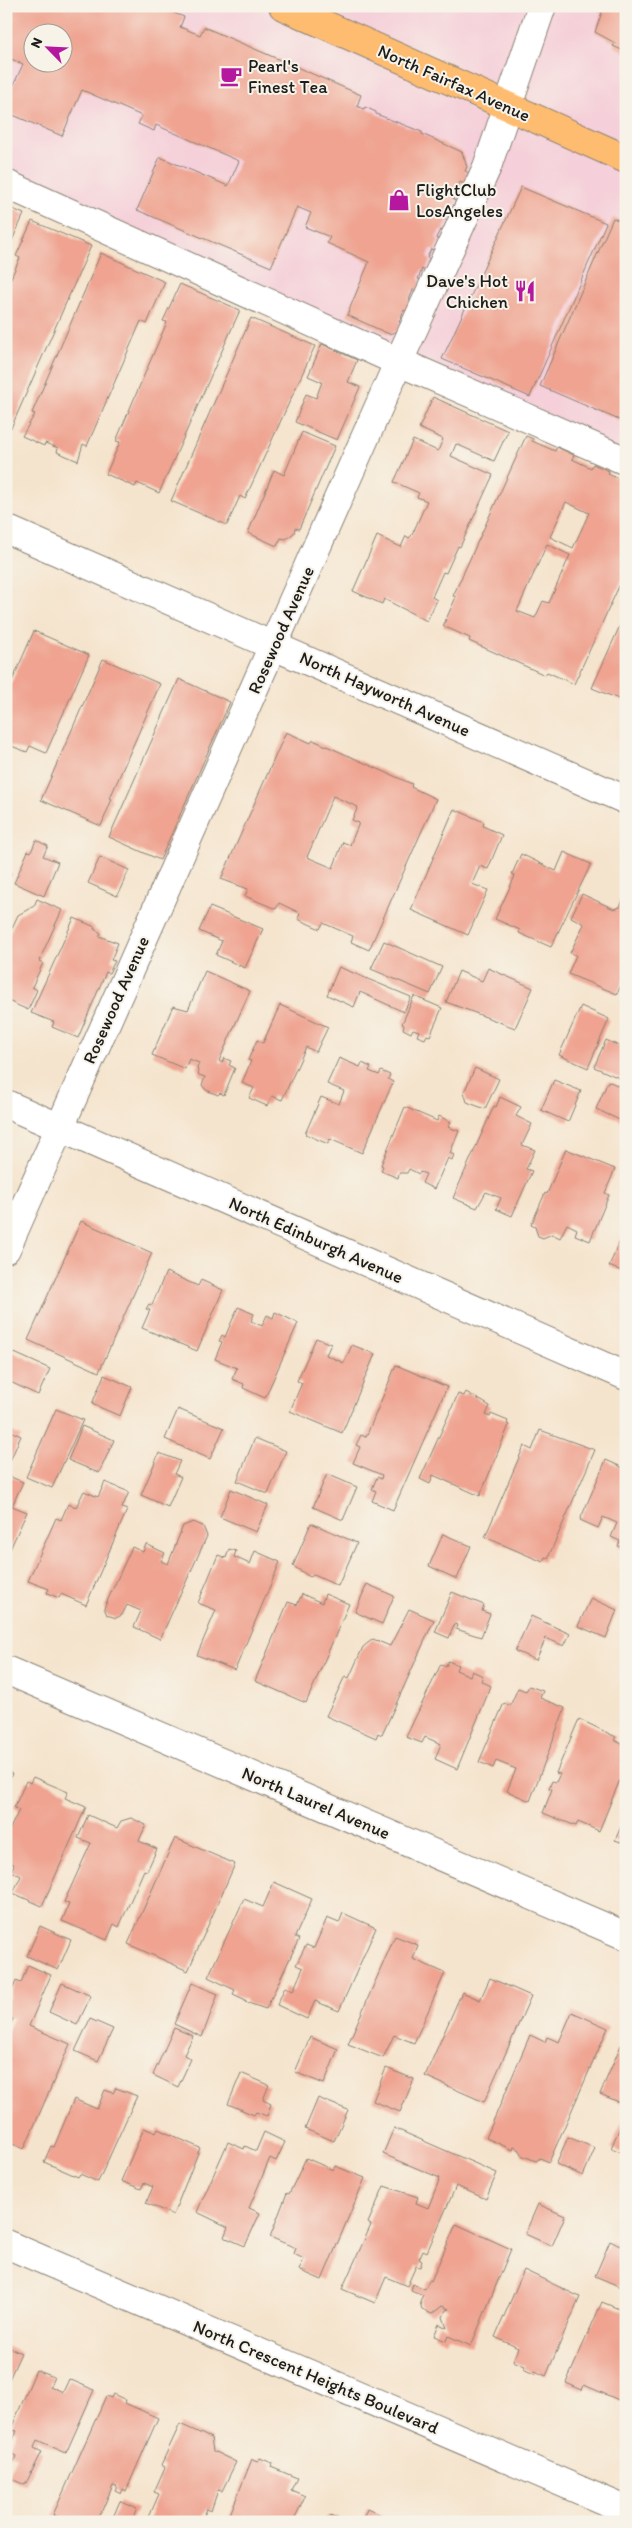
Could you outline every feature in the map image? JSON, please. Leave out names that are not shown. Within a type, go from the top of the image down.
[{"type":"main road","name":"North Fairfax Avenue","points":[[283,6],[626,159]]},
{"type":"street","name":"Rosewood Avenue","points":[[6,1249],[399,362],[488,167],[542,6]]},
{"type":"street","points":[[6,184],[399,362],[626,461]]},
{"type":"street","name":"North Hayworth Avenue","points":[[6,529],[626,800]]},
{"type":"street","name":"North Edinburgh Avenue","points":[[6,1104],[626,1376]]},
{"type":"street","name":"North Laurel Avenue","points":[[6,1670],[626,1936]]},
{"type":"street","name":"North Crescent Heights Boulevard","points":[[6,2244],[626,2510]]},
{"type":"shaded area","points":[[6,6],[626,6],[626,464],[6,192]]},
{"type":"building","points":[[6,6],[157,6],[184,17],[180,27],[200,35],[204,27],[361,95],[357,106],[364,109],[365,107],[376,112],[376,114],[422,132],[422,134],[462,152],[467,167],[465,171],[469,173],[464,184],[460,182],[453,200],[456,201],[451,212],[448,211],[444,219],[448,220],[443,231],[440,230],[436,238],[439,240],[435,250],[431,249],[427,258],[431,260],[425,271],[422,269],[418,279],[421,280],[417,291],[413,290],[409,300],[412,301],[407,312],[404,310],[399,322],[402,323],[398,331],[389,334],[347,315],[369,262],[327,243],[330,237],[305,227],[311,213],[297,207],[271,267],[137,210],[160,157],[228,186],[239,161],[156,125],[154,131],[138,124],[142,116],[82,90],[62,136],[6,112],[6,102],[22,66],[22,72],[72,72],[72,22],[22,22],[22,64],[6,57]]},
{"type":"building","points":[[600,6],[626,6],[626,52],[613,46],[615,43],[595,32],[602,12],[598,11]]},
{"type":"building","name":"Dave's Hot Chichen","points":[[521,187],[606,223],[530,397],[442,359]]},
{"type":"building","points":[[6,206],[24,214],[10,245],[6,243]]},
{"type":"building","points":[[613,218],[626,223],[626,423],[540,386]]},
{"type":"building","points":[[32,221],[91,246],[11,428],[6,426],[6,289],[20,258],[16,256]]},
{"type":"building","points":[[101,253],[165,282],[147,324],[141,321],[87,446],[83,444],[78,461],[57,452],[58,448],[45,443],[44,446],[22,436],[35,414],[32,413]]},
{"type":"building","points":[[180,284],[240,310],[159,493],[137,483],[135,487],[106,474],[120,442],[116,441],[167,322],[163,321]]},
{"type":"building","points":[[251,318],[315,346],[245,499],[240,496],[227,525],[171,501]]},
{"type":"building","points":[[322,344],[357,360],[348,382],[360,387],[337,440],[295,422],[306,394],[316,398],[322,382],[308,376]]},
{"type":"building","points":[[433,397],[508,431],[494,461],[456,444],[451,456],[493,475],[460,547],[458,546],[446,573],[443,572],[432,597],[437,600],[427,621],[384,599],[382,604],[353,591],[377,536],[401,547],[406,536],[409,538],[412,535],[427,501],[417,497],[419,493],[394,482],[413,440],[438,451],[443,439],[419,428]]},
{"type":"building","points":[[302,432],[335,446],[299,529],[295,528],[294,533],[286,539],[281,538],[277,546],[248,533],[274,470],[284,475]]},
{"type":"building","points":[[526,436],[533,439],[532,441],[555,451],[557,447],[574,455],[572,459],[591,468],[593,464],[609,471],[608,474],[626,482],[626,571],[574,684],[547,672],[545,675],[469,641],[470,638],[443,626],[456,597],[453,596]],"holes":[[[566,502],[589,513],[573,548],[550,537]],[[547,544],[570,555],[549,603],[543,601],[535,618],[517,611]]]},
{"type":"building","points":[[626,612],[626,702],[592,688]]},
{"type":"building","points":[[6,622],[11,624],[6,636]]},
{"type":"building","points":[[34,631],[89,655],[46,753],[30,746],[27,752],[6,744],[6,695]]},
{"type":"building","points":[[103,659],[160,684],[110,798],[112,799],[101,826],[41,800]]},
{"type":"building","points":[[179,679],[230,702],[160,860],[109,837]]},
{"type":"building","points":[[286,732],[311,743],[313,740],[412,784],[411,787],[436,799],[369,950],[351,942],[353,936],[323,923],[320,929],[298,919],[300,913],[279,903],[276,909],[245,896],[248,889],[221,879]],"holes":[[[333,796],[358,807],[352,820],[359,823],[350,845],[343,842],[333,868],[307,857]]]},
{"type":"building","points":[[454,809],[484,822],[483,826],[502,835],[488,869],[480,866],[472,884],[488,890],[468,935],[411,910]]},
{"type":"building","points":[[36,840],[48,846],[43,856],[58,862],[44,896],[14,883],[28,851],[31,852]]},
{"type":"building","points":[[564,852],[591,864],[551,947],[519,933],[520,930],[495,919],[515,876],[512,874],[521,854],[556,871]]},
{"type":"building","points":[[100,857],[129,870],[117,896],[88,883]]},
{"type":"building","points":[[6,871],[11,873],[6,884]]},
{"type":"building","points":[[626,893],[626,975],[617,994],[568,974],[576,955],[570,953],[584,924],[571,917],[582,894],[614,909],[620,907]]},
{"type":"building","points":[[37,899],[62,910],[39,961],[43,963],[32,987],[37,990],[28,1010],[6,1000],[6,941],[18,915],[34,906]]},
{"type":"building","points":[[210,907],[263,929],[245,968],[216,955],[222,941],[199,931]]},
{"type":"building","points":[[74,918],[95,927],[94,929],[101,933],[99,936],[118,943],[111,960],[115,961],[109,973],[106,972],[78,1038],[52,1027],[54,1022],[31,1013]]},
{"type":"building","points":[[384,941],[442,967],[430,994],[371,969]]},
{"type":"building","points":[[339,967],[411,997],[404,1012],[360,992],[354,1007],[327,995]]},
{"type":"building","points":[[488,968],[533,988],[515,1028],[446,1002],[459,971],[482,981]]},
{"type":"building","points":[[205,971],[250,991],[219,1061],[222,1063],[224,1058],[231,1061],[229,1065],[235,1068],[224,1095],[220,1093],[218,1095],[206,1090],[202,1085],[205,1077],[199,1075],[197,1068],[199,1063],[189,1059],[185,1069],[152,1055],[173,1006],[188,1010]]},
{"type":"building","points":[[414,996],[442,1008],[430,1036],[427,1035],[425,1039],[417,1036],[419,1031],[413,1029],[411,1033],[403,1029],[404,1025],[402,1024]]},
{"type":"building","points":[[280,1005],[328,1027],[316,1052],[306,1047],[282,1100],[272,1096],[267,1106],[249,1098],[254,1088],[242,1083],[251,1061],[248,1060],[257,1040],[263,1043]]},
{"type":"building","points":[[581,1006],[609,1019],[588,1068],[559,1055]]},
{"type":"building","points":[[606,1040],[626,1049],[626,1081],[594,1067]]},
{"type":"building","points":[[339,1058],[360,1067],[362,1063],[371,1067],[369,1071],[379,1075],[381,1071],[390,1075],[388,1079],[393,1082],[362,1153],[330,1139],[328,1144],[305,1134],[321,1097],[339,1104],[344,1091],[327,1084]]},
{"type":"building","points":[[475,1068],[499,1079],[485,1109],[467,1102],[464,1092]]},
{"type":"building","points":[[554,1080],[581,1091],[568,1122],[541,1110]]},
{"type":"building","points":[[608,1081],[626,1089],[626,1123],[596,1109]]},
{"type":"building","points":[[500,1097],[521,1107],[516,1116],[532,1124],[522,1145],[535,1150],[526,1169],[532,1171],[512,1216],[496,1209],[501,1198],[486,1192],[477,1208],[453,1198],[494,1106],[496,1107]]},
{"type":"building","points":[[405,1107],[437,1121],[439,1116],[451,1122],[448,1127],[459,1131],[450,1153],[454,1155],[452,1160],[448,1158],[434,1189],[422,1183],[426,1174],[420,1172],[419,1174],[409,1169],[407,1173],[399,1173],[398,1178],[381,1171],[383,1166],[381,1165]]},
{"type":"building","points":[[566,1149],[615,1169],[605,1193],[609,1195],[590,1241],[575,1235],[577,1229],[567,1224],[560,1238],[552,1234],[543,1238],[538,1236],[535,1227],[531,1225],[545,1193],[547,1194]]},
{"type":"building","points":[[81,1221],[152,1253],[99,1372],[28,1340]]},
{"type":"building","points":[[626,1228],[626,1273],[609,1266]]},
{"type":"building","points":[[166,1272],[198,1286],[201,1280],[223,1290],[197,1351],[142,1328],[150,1310],[146,1309],[149,1304],[152,1305]]},
{"type":"building","points":[[238,1307],[254,1314],[251,1321],[262,1326],[267,1315],[273,1318],[275,1312],[298,1323],[265,1398],[243,1388],[244,1384],[232,1379],[237,1368],[215,1359],[222,1342],[219,1341],[222,1335],[225,1337]]},
{"type":"building","points":[[316,1338],[331,1344],[326,1355],[344,1363],[352,1345],[375,1354],[342,1433],[290,1411],[302,1383],[297,1381]]},
{"type":"building","points":[[10,1351],[50,1369],[38,1395],[6,1380],[6,1360]]},
{"type":"building","points":[[396,1365],[447,1387],[393,1510],[372,1501],[376,1491],[372,1489],[377,1477],[381,1479],[382,1475],[353,1463],[360,1447],[356,1445],[361,1435],[366,1437]]},
{"type":"building","points":[[104,1375],[132,1387],[120,1416],[92,1404]]},
{"type":"building","points":[[466,1392],[490,1406],[486,1415],[490,1417],[491,1414],[508,1421],[507,1424],[509,1425],[480,1496],[433,1475],[430,1484],[420,1479],[458,1394],[464,1396]]},
{"type":"building","points":[[56,1409],[83,1420],[52,1488],[26,1477]]},
{"type":"building","points":[[178,1409],[224,1428],[210,1459],[165,1439]]},
{"type":"building","points":[[82,1426],[114,1440],[99,1473],[68,1460]]},
{"type":"building","points":[[6,1429],[21,1436],[6,1470]]},
{"type":"building","points":[[540,1430],[595,1450],[548,1558],[545,1557],[543,1562],[485,1537],[524,1446],[532,1450]]},
{"type":"building","points":[[255,1438],[286,1451],[268,1494],[237,1481]]},
{"type":"building","points":[[159,1453],[180,1461],[174,1474],[181,1477],[168,1507],[141,1495]]},
{"type":"building","points":[[606,1460],[626,1469],[626,1550],[618,1546],[620,1541],[611,1537],[617,1523],[603,1517],[598,1528],[580,1520]]},
{"type":"building","points":[[327,1474],[357,1487],[343,1520],[313,1507]]},
{"type":"building","points":[[6,1475],[23,1482],[12,1506],[27,1512],[6,1558]]},
{"type":"building","points":[[105,1482],[129,1492],[122,1508],[127,1510],[86,1605],[61,1594],[59,1598],[47,1593],[49,1589],[28,1581],[56,1518],[61,1520],[68,1504],[76,1507],[84,1491],[98,1497]]},
{"type":"building","points":[[231,1489],[268,1505],[256,1532],[220,1517]]},
{"type":"building","points":[[193,1522],[203,1526],[207,1536],[160,1639],[134,1627],[141,1611],[127,1605],[122,1615],[116,1618],[107,1615],[104,1608],[132,1547],[143,1552],[146,1544],[165,1553],[161,1561],[168,1564],[183,1526]]},
{"type":"building","points":[[311,1523],[357,1543],[338,1586],[314,1575],[310,1577],[293,1566]]},
{"type":"building","points":[[443,1534],[471,1546],[457,1579],[429,1566]]},
{"type":"building","points":[[229,1549],[236,1551],[234,1557],[250,1564],[255,1551],[280,1562],[235,1670],[197,1655],[216,1610],[198,1603],[218,1555],[226,1558]]},
{"type":"building","points":[[367,1584],[394,1596],[382,1624],[355,1612]]},
{"type":"building","points":[[452,1592],[484,1605],[482,1611],[490,1614],[481,1637],[456,1629],[457,1625],[454,1624],[449,1638],[435,1632]]},
{"type":"building","points":[[302,1594],[322,1603],[325,1594],[349,1604],[306,1703],[255,1681],[288,1602],[297,1605]]},
{"type":"building","points":[[591,1598],[617,1610],[606,1638],[578,1626]]},
{"type":"building","points":[[409,1609],[434,1620],[382,1735],[378,1733],[376,1738],[326,1716],[345,1676],[349,1678],[363,1647],[373,1639],[390,1646]]},
{"type":"building","points":[[531,1616],[570,1634],[564,1646],[546,1638],[536,1660],[515,1651]]},
{"type":"building","points":[[448,1661],[458,1665],[456,1670],[470,1676],[472,1671],[483,1676],[481,1681],[491,1686],[457,1769],[435,1759],[441,1744],[425,1737],[422,1743],[406,1737],[441,1664],[446,1666]]},
{"type":"building","points":[[529,1686],[543,1691],[540,1698],[565,1708],[530,1801],[507,1791],[516,1769],[496,1761],[493,1768],[479,1762],[504,1703],[510,1706],[518,1688],[526,1691]]},
{"type":"building","points":[[579,1719],[616,1737],[614,1740],[624,1745],[625,1753],[621,1761],[626,1763],[626,1765],[599,1831],[578,1822],[576,1826],[543,1813],[552,1789],[549,1788],[552,1781],[556,1782],[560,1774],[556,1773]]},
{"type":"building","points":[[6,1771],[12,1774],[6,1786]]},
{"type":"building","points":[[33,1777],[68,1792],[65,1798],[86,1807],[42,1906],[13,1893],[21,1876],[11,1871],[14,1864],[6,1860],[6,1837],[19,1810],[14,1808],[26,1781],[30,1783]]},
{"type":"building","points":[[88,1815],[117,1828],[121,1821],[131,1818],[146,1825],[139,1841],[157,1849],[147,1871],[144,1870],[119,1927],[114,1924],[107,1940],[62,1921],[69,1904],[64,1902],[91,1843],[78,1838]]},
{"type":"building","points":[[626,1816],[626,1844],[615,1840]]},
{"type":"building","points":[[175,1838],[235,1864],[188,1971],[128,1944]]},
{"type":"building","points":[[274,1882],[312,1899],[295,1937],[299,1939],[266,2009],[245,2002],[246,2000],[233,1994],[235,1990],[208,1977],[244,1899],[263,1907]]},
{"type":"building","points":[[343,1913],[376,1928],[339,2011],[315,2001],[307,2019],[277,2005],[285,1987],[293,1991],[303,1968],[296,1965],[306,1945],[314,1948],[327,1918],[339,1923]]},
{"type":"building","points":[[40,1926],[71,1940],[58,1970],[27,1956]]},
{"type":"building","points":[[395,1936],[418,1945],[413,1959],[445,1973],[414,2043],[394,2035],[383,2058],[348,2044]]},
{"type":"building","points":[[28,1965],[51,1975],[29,2026],[70,2044],[24,2149],[6,2141],[6,2034],[13,2019],[6,2016],[6,2004],[16,1981],[21,1983]]},
{"type":"building","points":[[490,1978],[531,1996],[484,2102],[425,2076],[462,1992],[480,2000]]},
{"type":"building","points":[[62,1983],[91,1996],[77,2025],[49,2012]]},
{"type":"building","points":[[192,1983],[218,1994],[202,2037],[174,2024]]},
{"type":"building","points":[[572,2012],[608,2028],[549,2162],[540,2158],[536,2161],[521,2155],[520,2150],[514,2147],[513,2150],[486,2138],[530,2035],[545,2042],[547,2037],[559,2042]]},
{"type":"building","points":[[90,2019],[113,2029],[98,2061],[75,2051]]},
{"type":"building","points":[[174,2028],[193,2036],[184,2055],[191,2059],[178,2087],[153,2075]]},
{"type":"building","points":[[310,2037],[338,2049],[324,2084],[295,2072]]},
{"type":"building","points":[[621,2045],[626,2047],[626,2105],[600,2094]]},
{"type":"building","points":[[386,2068],[414,2079],[400,2112],[373,2101]]},
{"type":"building","points":[[241,2073],[269,2085],[263,2100],[271,2104],[267,2116],[256,2112],[254,2115],[228,2104]]},
{"type":"building","points":[[116,2088],[137,2096],[98,2182],[80,2174],[78,2177],[44,2162],[51,2146],[54,2147],[74,2099],[97,2109],[105,2090],[113,2093]]},
{"type":"building","points":[[318,2098],[348,2110],[334,2141],[305,2129]]},
{"type":"building","points":[[626,2113],[626,2154],[611,2148]]},
{"type":"building","points":[[144,2128],[156,2133],[158,2129],[200,2148],[173,2215],[146,2203],[153,2187],[144,2183],[141,2189],[121,2181]]},
{"type":"building","points":[[394,2128],[497,2173],[486,2199],[456,2186],[427,2252],[423,2250],[419,2259],[422,2261],[420,2267],[416,2266],[407,2286],[386,2277],[375,2303],[342,2289],[371,2225],[368,2223],[384,2186],[418,2197],[416,2203],[428,2208],[440,2178],[383,2154]]},
{"type":"building","points":[[264,2132],[285,2142],[276,2161],[270,2158],[249,2208],[260,2213],[245,2246],[224,2237],[228,2227],[197,2212],[228,2142],[244,2149],[245,2146],[256,2151]]},
{"type":"building","points":[[568,2137],[595,2148],[583,2176],[556,2164]]},
{"type":"building","points":[[306,2158],[333,2170],[335,2166],[365,2178],[322,2280],[299,2270],[304,2259],[294,2254],[296,2248],[270,2237],[287,2193],[289,2194]]},
{"type":"building","points":[[538,2204],[565,2216],[552,2246],[525,2234]]},
{"type":"building","points":[[456,2224],[511,2249],[471,2346],[448,2336],[446,2341],[434,2336],[439,2324],[447,2328],[443,2317],[446,2310],[449,2309],[442,2306],[432,2314],[422,2310],[420,2301],[423,2295],[411,2290],[413,2284],[425,2289],[429,2280],[431,2281]]},
{"type":"building","points":[[626,2232],[626,2289],[595,2276],[610,2241],[620,2246]]},
{"type":"building","points":[[524,2270],[580,2297],[546,2376],[535,2371],[534,2374],[523,2369],[525,2366],[513,2361],[518,2348],[495,2337]]},
{"type":"building","points":[[602,2302],[626,2312],[626,2390],[621,2401],[584,2385],[582,2390],[566,2383]]},
{"type":"building","points":[[6,2346],[21,2353],[6,2386]]},
{"type":"building","points":[[36,2370],[54,2377],[50,2386],[63,2392],[69,2379],[94,2390],[66,2453],[37,2440],[34,2448],[42,2452],[25,2485],[7,2477],[16,2456],[7,2452],[17,2431],[11,2429]]},
{"type":"building","points":[[113,2394],[126,2400],[125,2403],[158,2418],[126,2491],[123,2489],[121,2494],[115,2491],[117,2486],[113,2485],[97,2522],[70,2522],[53,2515],[106,2396],[111,2398]]},
{"type":"building","points":[[180,2424],[211,2438],[213,2451],[236,2462],[222,2491],[218,2490],[211,2511],[207,2509],[201,2522],[147,2522],[159,2494],[154,2492],[165,2467],[161,2465]]},
{"type":"building","points":[[260,2458],[272,2463],[271,2467],[297,2478],[291,2490],[305,2496],[293,2522],[227,2522],[252,2459],[258,2461]]},
{"type":"building","points":[[120,2501],[137,2509],[131,2522],[111,2522]]},
{"type":"building","points":[[367,2509],[395,2522],[362,2522]]},
{"type":"building","points":[[329,2516],[338,2518],[342,2522],[322,2522]]},
{"type":"place","name":"Pearl's Finest Tea","points":[[231,76]]},
{"type":"place","name":"FlightClub LosAngeles","points":[[399,200]]},
{"type":"place","name":"Dave's Hot Chichen","points":[[525,291]]}]
